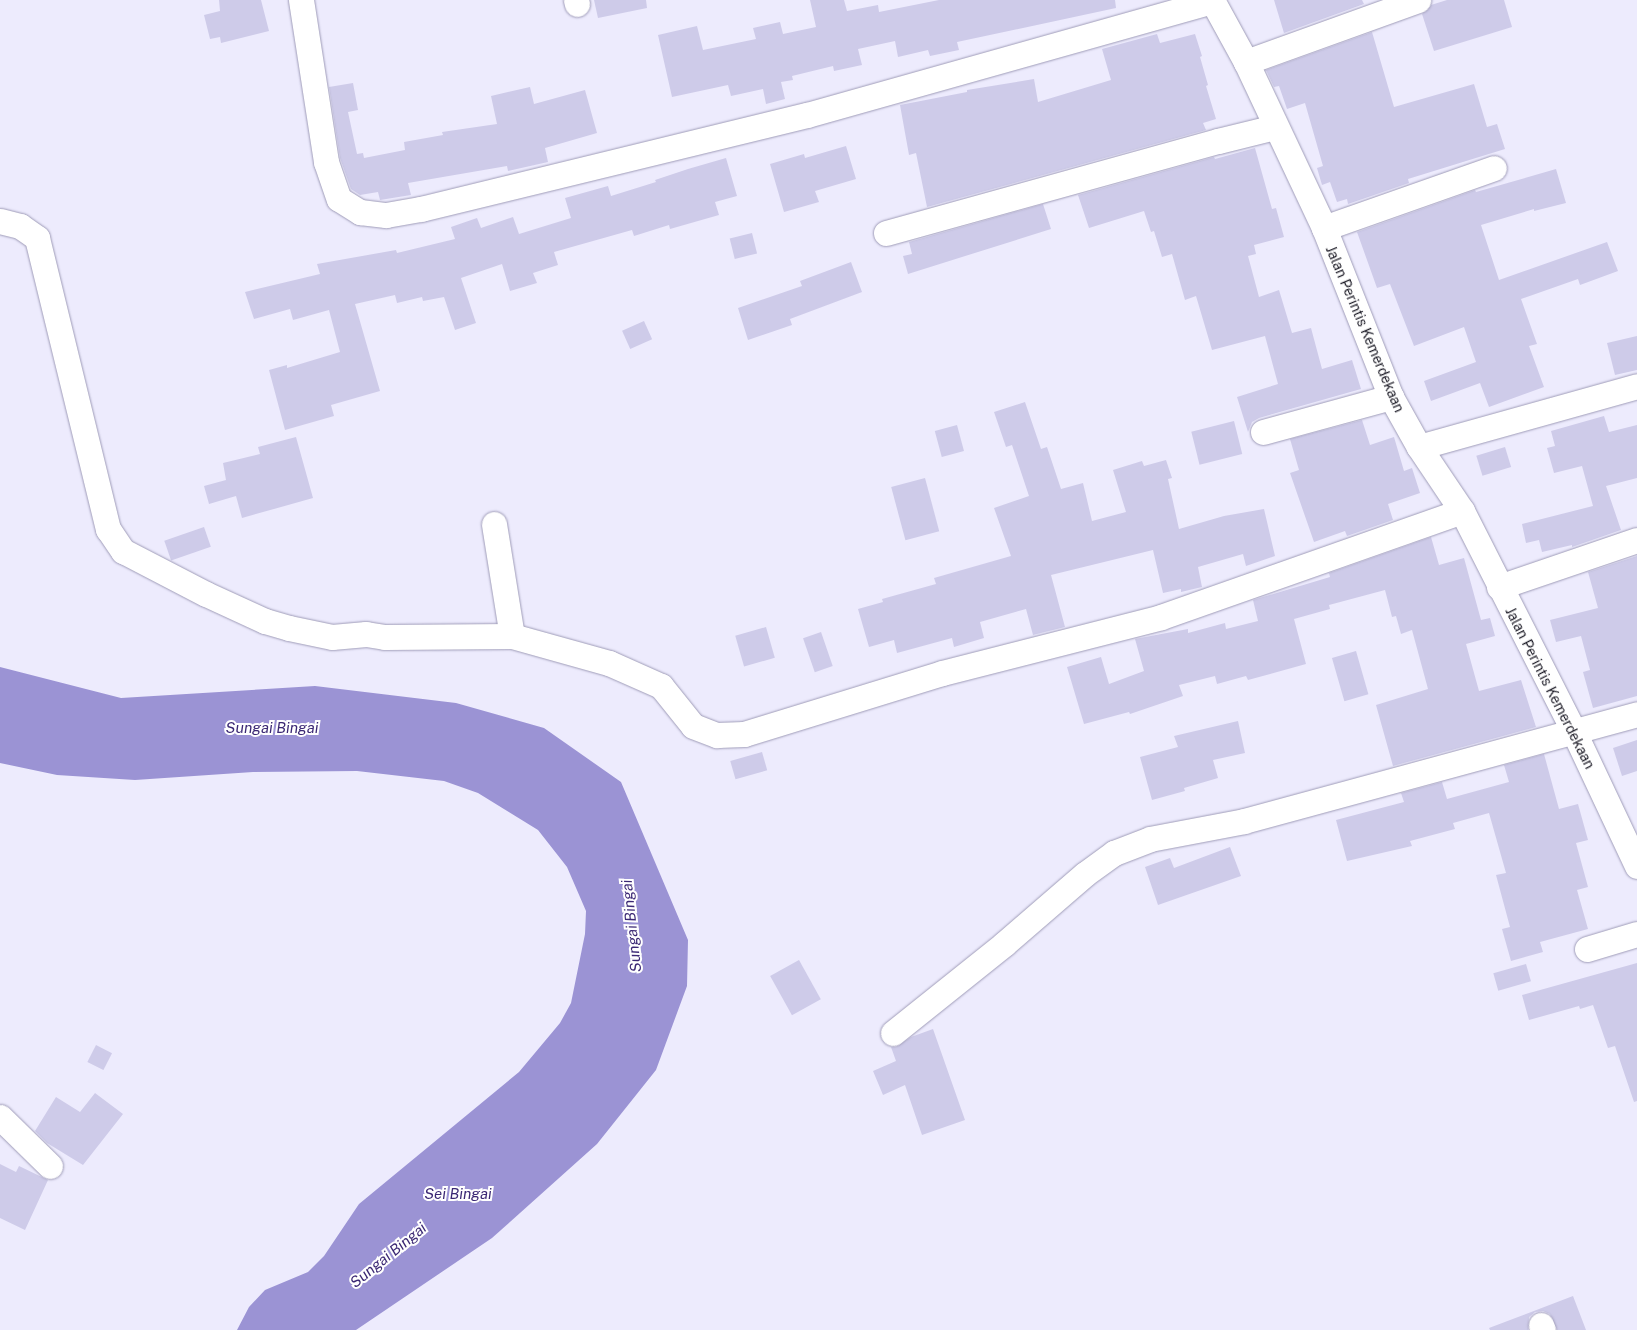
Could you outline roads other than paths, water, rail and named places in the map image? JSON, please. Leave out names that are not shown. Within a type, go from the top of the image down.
[{"type":"street","points":[[301,0],[326,162],[339,199],[360,212],[386,215],[421,209],[807,115],[1212,0]]},
{"type":"street","name":"Jalan Perintis Kemerdekaan","points":[[1212,0],[1246,62],[1324,228],[1391,397],[1419,447],[1462,512],[1574,732],[1637,866]]},
{"type":"street","points":[[1246,62],[1418,0]]},
{"type":"street","points":[[886,233],[1275,127]]},
{"type":"street","points":[[1324,228],[1494,168]]},
{"type":"street","points":[[0,221],[20,226],[37,238],[108,530],[122,551],[240,610],[265,621],[289,628],[332,637],[366,634],[385,637],[512,636],[610,663],[661,686],[693,726],[718,735],[744,734],[942,673],[1161,617],[1462,512]]},
{"type":"street","points":[[1419,447],[1637,386]]},
{"type":"street","points":[[1263,432],[1391,397]]},
{"type":"street","points":[[494,524],[512,636]]},
{"type":"street","points":[[1499,587],[1637,540]]},
{"type":"street","points":[[893,1033],[1004,944],[1085,874],[1114,853],[1150,838],[1244,820],[1637,714]]},
{"type":"street","points":[[1587,949],[1637,934]]},
{"type":"street","points":[[0,1117],[50,1166]]},
{"type":"water","name":"Sei Bingai","points":[[0,667],[121,698],[315,686],[456,703],[544,728],[621,782],[688,940],[687,986],[656,1070],[597,1144],[492,1238],[356,1330],[237,1330],[249,1307],[265,1290],[308,1272],[324,1256],[359,1204],[519,1072],[560,1023],[571,1003],[585,934],[586,911],[567,867],[538,830],[478,793],[444,781],[357,771],[253,772],[135,780],[57,775],[0,763]]},
{"type":"water label","name":"Sungai Bingai","points":[[272,728]]},
{"type":"water label","name":"Sungai Bingai","points":[[631,926]]},
{"type":"water label","name":"Sungai Bingai","points":[[388,1255]]}]
